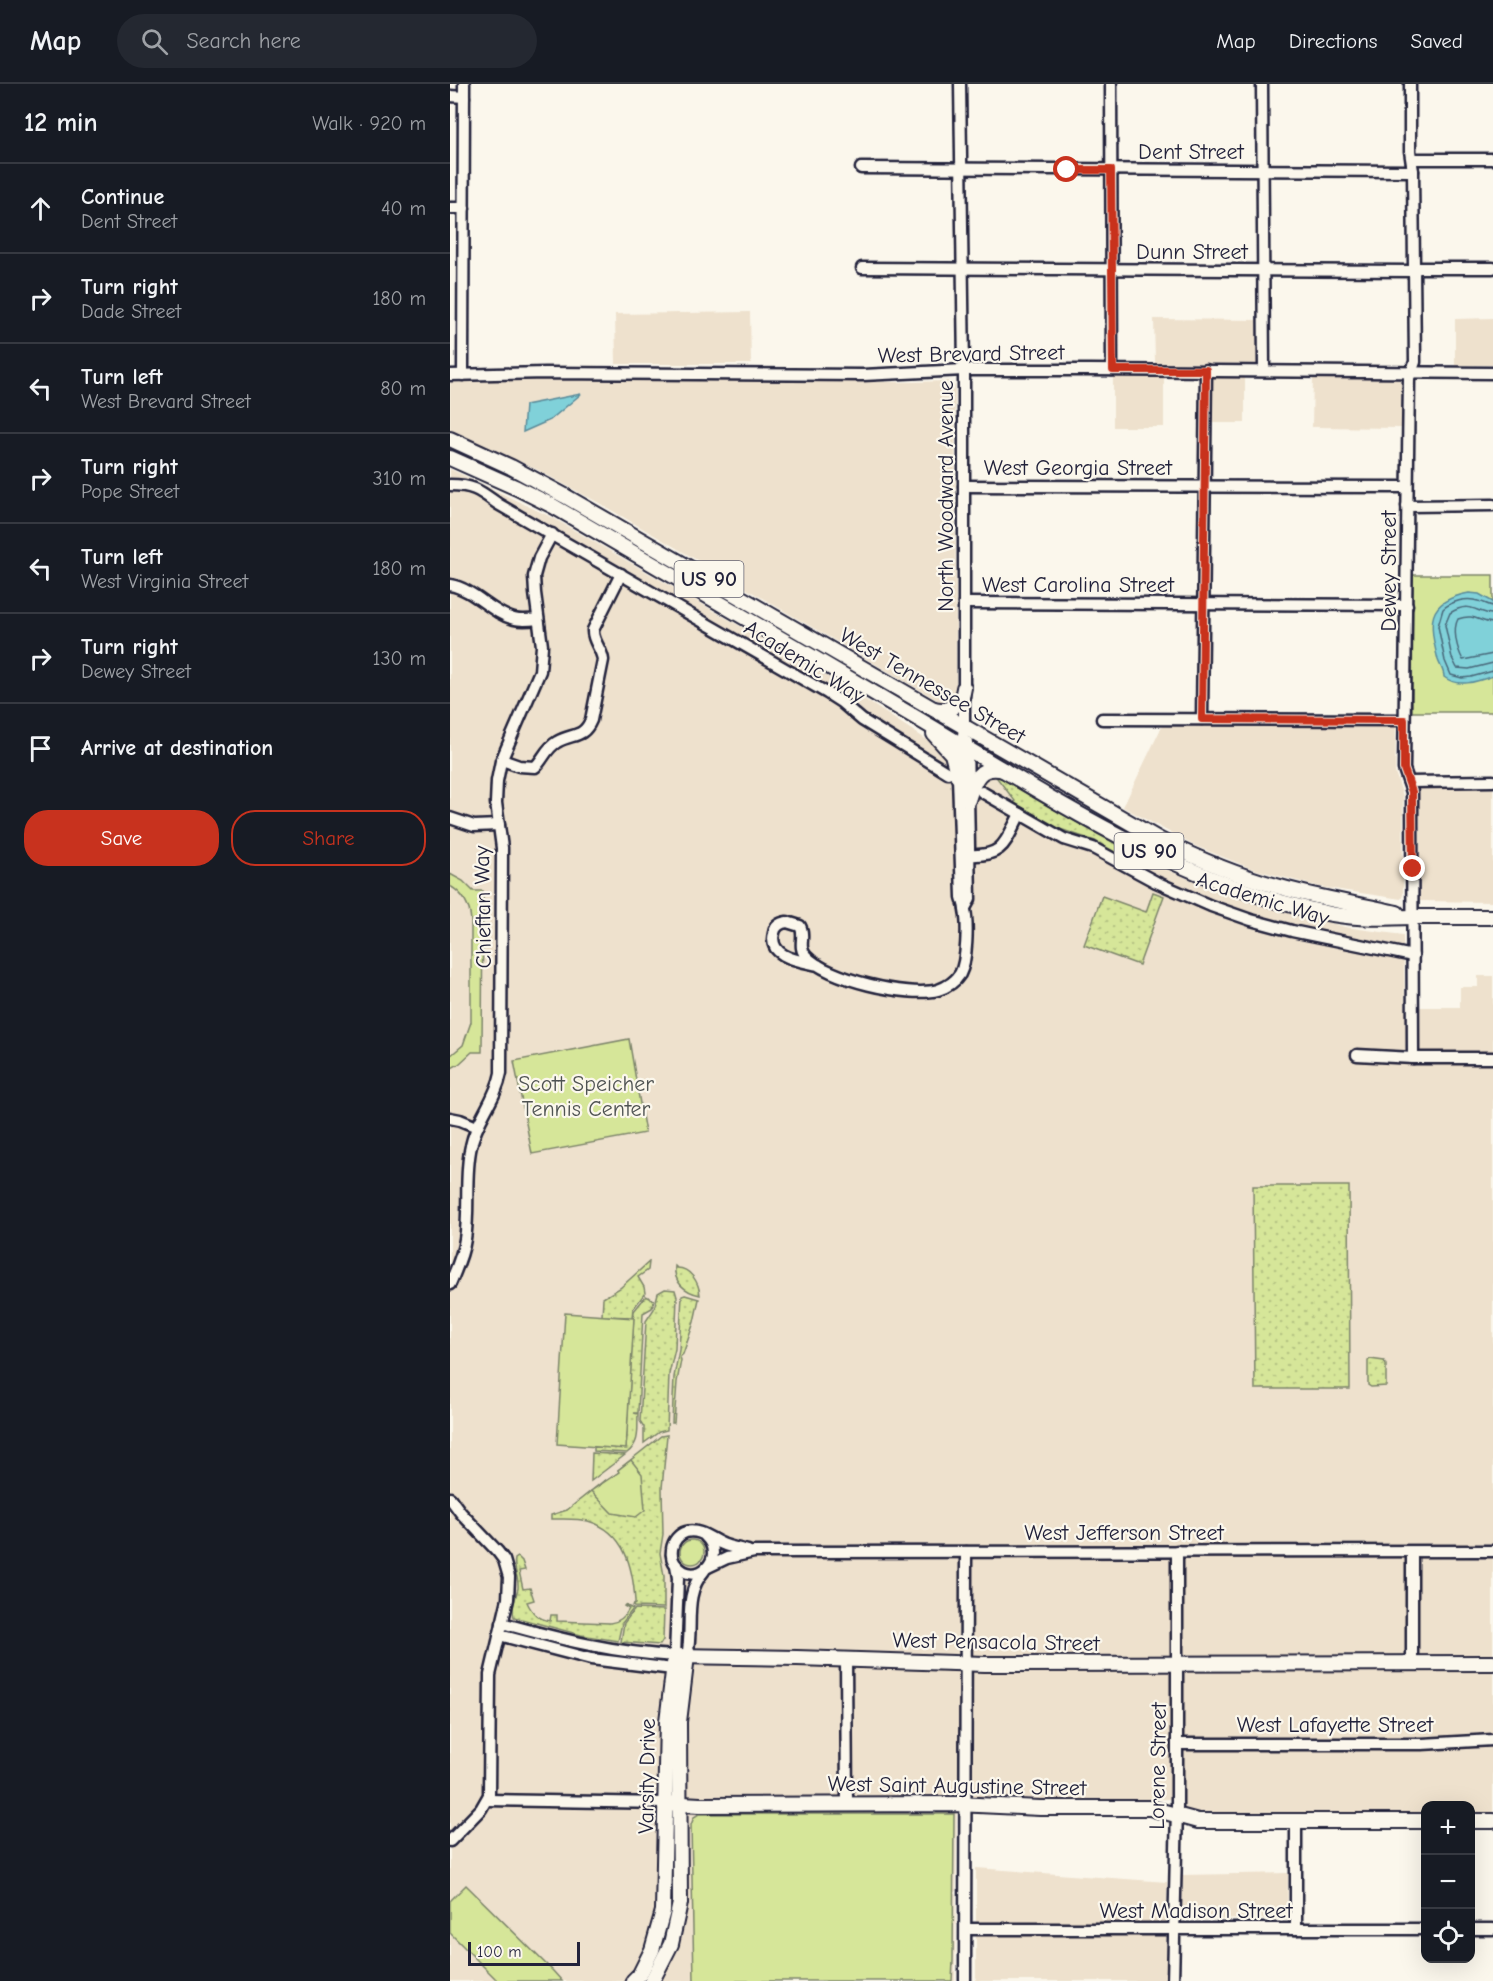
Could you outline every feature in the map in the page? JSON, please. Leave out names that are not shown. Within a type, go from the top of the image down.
[{"type":"main road","name":"West Tennessee Street","points":[[450,439],[485,454],[559,492],[1160,840],[1248,878],[1292,891],[1413,917]]},
{"type":"main road","name":"West Tennessee Street","points":[[450,458],[508,483],[553,506],[1065,806],[1188,869],[1291,905],[1332,914],[1360,918],[1493,917]]},
{"type":"main road","points":[[930,707],[949,710],[959,701],[964,688]]},
{"type":"main road","points":[[917,718],[949,750],[954,760],[953,775]]},
{"type":"main road","points":[[968,800],[974,782],[981,772],[993,768],[1005,770]]},
{"type":"main road","name":"West Pensacola Street","points":[[680,1663],[846,1659],[966,1664],[1493,1663]]},
{"type":"main road","name":"Varsity Drive","points":[[633,1981],[640,1974],[652,1950],[663,1911],[679,1722],[680,1663]]},
{"type":"main road","name":"Varsity Drive","points":[[652,1981],[671,1944],[680,1902],[672,1803]]},
{"type":"main road","name":"West Saint Augustine Street","points":[[672,1803],[966,1804],[1040,1808],[1153,1808],[1198,1821],[1421,1821]]},
{"type":"main road","points":[[1475,1821],[1493,1821]]},
{"type":"street","points":[[462,375],[464,84]]},
{"type":"street","name":"North Woodward Avenue","points":[[960,84],[964,370],[964,746],[968,800],[970,898],[965,908]]},
{"type":"street","points":[[1111,84],[1113,370]]},
{"type":"street","points":[[1262,84],[1264,370]]},
{"type":"street","name":"Dewey Street","points":[[1410,84],[1415,362],[1409,378],[1404,769],[1412,792],[1413,1058]]},
{"type":"street","points":[[450,96],[464,96]]},
{"type":"street","points":[[1412,159],[1493,159]]},
{"type":"street","name":"Dent Street","points":[[861,168],[1413,171]]},
{"type":"street","points":[[450,208],[464,208]]},
{"type":"street","name":"Dunn Street","points":[[862,268],[962,270],[1493,268]]},
{"type":"street","name":"West Brevard Street","points":[[450,375],[546,373],[863,375],[964,370],[1493,373]]},
{"type":"street","points":[[1202,719],[1206,370]]},
{"type":"street","name":"Academic Way","points":[[450,485],[470,486],[480,490],[498,504],[827,693],[862,720],[953,775]]},
{"type":"street","name":"West Georgia Street","points":[[964,486],[1407,487]]},
{"type":"street","points":[[1407,506],[1493,506]]},
{"type":"street","name":"Chieftan Way","points":[[450,1284],[465,1240],[470,1152],[477,1127],[495,1093],[501,1073],[502,848],[496,789],[502,760],[540,671],[542,650],[534,588],[535,572],[541,553],[552,534]]},
{"type":"street","points":[[502,760],[519,766],[535,767],[555,743],[579,734],[587,728],[603,660],[602,651],[593,637],[593,630],[621,574]]},
{"type":"street","points":[[450,585],[468,592],[509,617],[538,620]]},
{"type":"street","name":"West Carolina Street","points":[[964,603],[1407,605]]},
{"type":"street","points":[[1102,719],[1404,720]]},
{"type":"street","name":"North Woodward Avenue","points":[[819,965],[802,951],[800,926],[787,922],[777,926],[773,938],[774,946],[779,953],[819,965],[856,981],[880,987],[921,992],[940,989],[955,980],[964,964],[966,952],[965,908],[962,897],[953,775],[964,746]]},
{"type":"street","points":[[1409,782],[1493,781]]},
{"type":"street","name":"Academic Way","points":[[982,792],[1064,839],[1085,844],[1162,885],[1220,909],[1292,931],[1413,956]]},
{"type":"street","points":[[969,855],[986,855],[997,851],[1004,844],[1020,814]]},
{"type":"street","points":[[450,818],[474,826],[499,825]]},
{"type":"street","points":[[1357,1055],[1493,1058]]},
{"type":"street","points":[[450,1118],[477,1127]]},
{"type":"street","points":[[450,1498],[461,1514],[492,1544],[504,1560],[509,1577],[509,1587],[490,1675],[490,1784],[487,1800],[450,1841]]},
{"type":"street","points":[[690,1532],[698,1532],[705,1536],[711,1542],[712,1560],[706,1568],[692,1574],[684,1572],[672,1559],[671,1550],[677,1538],[690,1532]]},
{"type":"street","name":"West Jefferson Street","points":[[705,1536],[726,1546],[754,1552],[1493,1551]]},
{"type":"street","name":"Lorene Street","points":[[1173,1981],[1177,1551]]},
{"type":"street","name":"West Jefferson Street","points":[[706,1568],[727,1558],[754,1552]]},
{"type":"street","points":[[964,1981],[966,1552]]},
{"type":"street","points":[[1412,1552],[1412,1663]]},
{"type":"street","name":"Varsity Drive","points":[[676,1565],[680,1663]]},
{"type":"street","name":"Varsity Drive","points":[[680,1663],[690,1643],[691,1594],[696,1581],[706,1568]]},
{"type":"street","name":"West Pensacola Street","points":[[502,1623],[560,1639],[680,1663]]},
{"type":"street","name":"West Pensacola Street","points":[[499,1635],[591,1659],[680,1663]]},
{"type":"street","points":[[846,1659],[847,1804]]},
{"type":"street","name":"West Lafayette Street","points":[[1177,1744],[1422,1744],[1493,1740]]},
{"type":"street","name":"West Saint Augustine Street","points":[[487,1800],[672,1803]]},
{"type":"street","points":[[1296,1821],[1296,1929]]},
{"type":"street","name":"West Madison Street","points":[[966,1929],[1421,1929]]},
{"type":"street","points":[[1475,1929],[1493,1929]]},
{"type":"shaded area","points":[[750,312],[751,364],[616,364],[615,314]]},
{"type":"shaded area","points":[[1493,318],[1493,365],[1455,365],[1455,319]]},
{"type":"shaded area","points":[[1154,319],[1258,320],[1258,364],[1155,363]]},
{"type":"shaded area","points":[[1113,376],[1164,376],[1164,427],[1113,427]]},
{"type":"shaded area","points":[[1210,376],[1245,376],[1245,423],[1210,423]]},
{"type":"shaded area","points":[[1313,377],[1401,378],[1402,428],[1312,427]]},
{"type":"shaded area","points":[[546,379],[949,381],[955,386],[956,690],[951,702],[944,704],[599,503],[534,468],[450,430],[450,381]]},
{"type":"shaded area","points":[[450,469],[553,518],[847,688],[938,747],[994,774],[1083,826],[1158,866],[1243,899],[1345,927],[1403,935],[1405,1007],[1460,1007],[1460,987],[1478,987],[1478,976],[1493,976],[1493,1821],[1475,1821],[1475,1801],[1421,1801],[1421,1821],[1198,1821],[1184,1813],[1171,1799],[1040,1799],[957,1796],[955,1981],[450,1981]]},
{"type":"shaded area","points":[[1163,724],[1396,725],[1395,772],[1403,796],[1403,895],[1401,899],[1320,887],[1253,869],[1193,845],[1123,807]]},
{"type":"shaded area","points":[[1493,787],[1493,902],[1420,901],[1419,788]]},
{"type":"shaded area","points":[[976,1868],[1167,1882],[1166,1981],[976,1981]]},
{"type":"shaded area","points":[[1288,1873],[1287,1919],[1180,1920],[1181,1875]]},
{"type":"green space","points":[[1413,575],[1493,575],[1493,712],[1412,712]]},
{"type":"green space","points":[[994,774],[1146,860],[1142,867],[1095,841],[1057,828],[1021,807],[1013,806],[1015,801]]},
{"type":"green space","points":[[450,874],[463,881],[473,891],[483,891],[482,1052],[472,1052],[450,1069],[450,1056],[463,1045],[471,1022],[471,921],[465,901],[450,886]]},
{"type":"green space","points":[[1153,892],[1164,896],[1139,965],[1084,945],[1102,896],[1146,912]]},
{"type":"green space","name":"Scott Speicher Tennis Center","points":[[629,1039],[645,1133],[532,1154],[514,1061]]},
{"type":"green space","points":[[1253,1186],[1349,1186],[1350,1389],[1255,1389]]},
{"type":"green space","points":[[649,1262],[648,1270],[638,1277],[645,1293],[633,1309],[632,1317],[602,1316],[603,1298],[620,1288]]},
{"type":"green space","points":[[675,1266],[690,1273],[698,1285],[700,1295],[681,1285],[676,1277]]},
{"type":"green space","points":[[665,1289],[675,1290],[677,1297],[675,1349],[669,1374],[667,1430],[659,1432],[644,1443],[644,1427],[640,1421],[646,1321],[654,1309],[658,1293]]},
{"type":"green space","points":[[646,1296],[654,1300],[652,1308],[643,1313],[638,1413],[634,1413],[638,1414],[636,1440],[627,1453],[594,1451],[594,1447],[626,1448],[634,1311]]},
{"type":"green space","points":[[682,1296],[699,1299],[694,1322],[680,1357],[674,1423],[672,1423]]},
{"type":"green space","points":[[565,1313],[634,1318],[626,1449],[557,1444]]},
{"type":"green space","points":[[1370,1359],[1384,1361],[1386,1386],[1371,1387],[1368,1385],[1368,1361]]},
{"type":"green space","points":[[667,1435],[662,1488],[663,1534],[660,1553],[664,1576],[664,1608],[634,1607],[632,1606],[635,1604],[634,1589],[629,1565],[625,1553],[611,1534],[601,1526],[588,1521],[551,1519],[551,1515],[567,1510],[605,1480],[607,1481],[619,1472],[618,1470],[661,1436]]},
{"type":"green space","points":[[592,1453],[625,1455],[591,1481]]},
{"type":"green space","points":[[631,1460],[642,1474],[645,1510],[636,1517],[612,1513],[591,1491],[619,1472],[618,1470]]},
{"type":"green space","points":[[692,1540],[701,1543],[704,1552],[701,1561],[692,1564],[683,1561],[680,1552],[683,1543]]},
{"type":"green space","points":[[518,1557],[525,1570],[519,1571],[523,1589],[530,1588],[534,1600],[527,1602],[533,1612],[542,1619],[550,1621],[551,1615],[557,1615],[557,1621],[610,1623],[626,1614],[629,1609],[625,1605],[633,1609],[622,1623],[618,1641],[581,1635],[514,1617],[513,1606],[518,1588],[515,1559]]},
{"type":"green space","points":[[635,1609],[664,1610],[663,1640],[660,1645],[621,1642],[624,1623]]},
{"type":"green space","points":[[699,1814],[954,1814],[952,1981],[694,1981],[691,1825],[694,1817]]},
{"type":"green space","points":[[466,1885],[562,1981],[498,1981],[450,1933],[450,1901]]},
{"type":"water","points":[[581,394],[550,420],[523,432],[525,405]]},
{"type":"water","points":[[1469,593],[1479,594],[1493,602],[1493,676],[1474,682],[1461,683],[1444,677],[1435,647],[1432,625],[1437,608],[1444,602]]},
{"type":"route","points":[[1067,170],[1111,170],[1113,370],[1206,370],[1202,719],[1404,720],[1404,769],[1412,792],[1413,869]]}]
